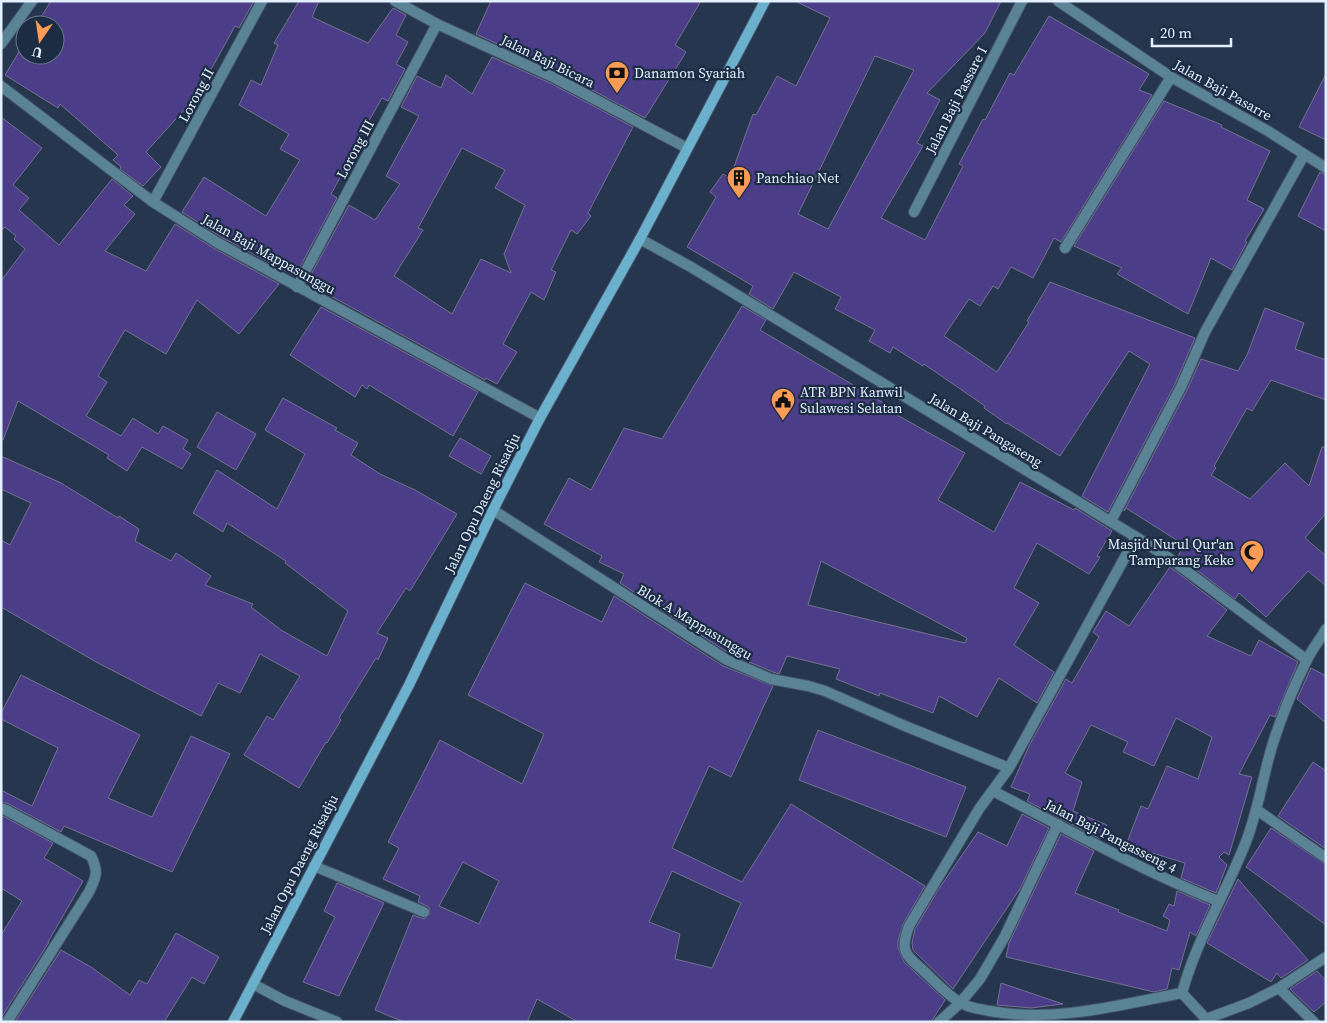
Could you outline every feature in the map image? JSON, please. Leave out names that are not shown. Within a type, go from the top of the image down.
[{"type":"main road","name":"Jalan Opu Daeng Risadju","points":[[233,1022],[409,685],[493,510],[540,418],[640,239],[765,1]]},
{"type":"street","points":[[1,44],[32,1]]},
{"type":"street","name":"Lorong II","points":[[153,202],[262,1]]},
{"type":"street","name":"Jalan Baji Bicara","points":[[395,1],[437,24],[553,77],[687,148]]},
{"type":"street","name":"Jalan Baji Passare I","points":[[914,212],[1022,1]]},
{"type":"street","name":"Jalan Baji Pasarre","points":[[1058,1],[1171,77],[1268,130],[1326,168]]},
{"type":"street","name":"Lorong III","points":[[298,287],[437,24]]},
{"type":"street","points":[[1065,248],[1171,77]]},
{"type":"street","name":"Jalan Baji Mappasunggu","points":[[1,86],[153,202],[218,243],[540,418]]},
{"type":"street","points":[[1111,521],[1181,387],[1205,332],[1304,155]]},
{"type":"street","name":"Jalan Baji Pangaseng","points":[[640,239],[691,267],[1111,521],[1169,558],[1307,660]]},
{"type":"street","name":"Blok A Mappasunggu","points":[[493,510],[727,660],[771,679],[825,691],[905,726],[1010,768]]},
{"type":"street","points":[[1136,537],[1010,768],[993,791],[938,877],[909,926],[904,951],[911,960],[960,1003],[994,1012],[1041,1015],[1096,1010],[1182,993]]},
{"type":"street","points":[[1182,993],[1189,966],[1242,850],[1257,810],[1273,745],[1292,690],[1307,660],[1326,629]]},
{"type":"street","name":"Jalan Baji Pangasseng 4","points":[[993,791],[1179,886],[1218,901]]},
{"type":"street","points":[[4,809],[91,856],[96,865],[96,876],[89,892],[7,1022]]},
{"type":"street","points":[[1257,810],[1326,858]]},
{"type":"street","points":[[943,1020],[980,979],[1006,936],[1058,824]]},
{"type":"street","points":[[314,866],[424,912]]},
{"type":"street","points":[[1182,993],[1206,1020],[1249,1003],[1279,988],[1326,957]]},
{"type":"street","points":[[252,984],[285,1001],[338,1022]]},
{"type":"street","points":[[1279,988],[1314,1022]]},
{"type":"building","points":[[51,1],[254,1],[239,28],[235,26],[213,66],[184,110],[146,152],[161,167],[143,186],[120,169],[121,167],[113,160],[118,155],[60,104],[58,108],[5,75],[15,58],[15,65],[65,65],[65,15],[42,15]]},
{"type":"building","points":[[299,1],[319,1],[312,17],[368,43],[393,8],[406,15],[396,35],[408,42],[396,64],[405,69],[388,101],[382,98],[354,147],[356,149],[331,194],[337,198],[295,276],[221,237],[182,212],[204,177],[266,216],[300,160],[280,149],[289,134],[239,105],[251,80],[261,85],[278,45],[274,43]]},
{"type":"building","points":[[491,1],[701,1],[675,45],[686,52],[645,118],[556,71],[476,34]]},
{"type":"building","points":[[795,1],[1001,1],[985,33],[927,93],[940,100],[917,143],[923,146],[881,218],[925,240],[963,166],[959,164],[983,119],[985,120],[1010,73],[1014,75],[1049,16],[1149,74],[1139,90],[1152,95],[1061,242],[1054,238],[1033,278],[1011,267],[998,289],[993,286],[980,306],[969,299],[944,336],[997,372],[1029,322],[1027,321],[1050,282],[1195,338],[1175,384],[1108,512],[1082,496],[1150,364],[1129,351],[1060,456],[1007,424],[984,408],[985,406],[924,364],[923,366],[893,347],[890,353],[869,341],[875,330],[835,309],[841,297],[794,272],[773,309],[749,294],[753,286],[687,247],[716,197],[710,192],[723,174],[730,178],[753,114],[756,115],[777,76],[796,86],[830,18]],"holes":[[[875,56],[914,70],[828,229],[798,214]]]},
{"type":"building","points":[[492,57],[550,83],[633,127],[588,213],[591,216],[577,234],[571,230],[551,270],[556,272],[544,300],[531,292],[503,344],[517,352],[497,384],[486,378],[485,380],[307,282],[349,205],[375,220],[400,184],[386,176],[419,116],[401,107],[417,76],[441,88],[446,75],[472,94]],"holes":[[[462,148],[505,170],[495,188],[525,205],[504,254],[511,273],[481,259],[452,314],[394,276],[423,230],[418,228]]]},
{"type":"building","points":[[1326,74],[1326,140],[1299,127]]},
{"type":"building","points":[[1164,101],[1222,125],[1221,127],[1270,151],[1247,200],[1264,209],[1245,241],[1247,242],[1232,270],[1211,258],[1188,314],[1117,274],[1122,268],[1074,246]]},
{"type":"building","points":[[1,117],[42,148],[13,185],[29,198],[19,210],[59,245],[112,179],[133,196],[124,205],[135,214],[105,251],[146,271],[175,224],[215,249],[279,284],[239,334],[197,300],[166,354],[125,330],[98,376],[107,382],[86,416],[121,436],[133,418],[158,434],[163,426],[188,440],[183,449],[191,454],[182,469],[142,447],[127,471],[107,458],[109,455],[18,401],[3,440],[1,440],[1,281],[25,249],[14,239],[16,236],[5,227],[1,231]]},
{"type":"building","points":[[1320,172],[1326,175],[1326,231],[1298,216]]},
{"type":"building","points":[[742,306],[766,320],[760,330],[899,412],[897,415],[965,453],[938,500],[994,532],[1020,482],[1074,510],[1075,508],[1112,531],[1097,556],[1100,557],[1089,574],[1037,543],[1014,588],[1039,603],[1014,645],[1054,672],[1037,703],[999,678],[977,717],[939,696],[933,713],[880,693],[879,696],[836,679],[840,669],[787,656],[779,674],[730,654],[620,583],[624,574],[599,562],[602,556],[544,524],[569,478],[591,490],[624,428],[662,439]],"holes":[[[821,561],[967,638],[965,643],[808,605]]]},
{"type":"building","points":[[321,307],[478,392],[453,436],[369,385],[367,389],[362,385],[355,397],[290,355]]},
{"type":"building","points":[[1265,308],[1304,323],[1295,349],[1326,360],[1326,400],[1271,380],[1252,411],[1247,408],[1214,466],[1216,468],[1211,475],[1250,499],[1285,463],[1309,486],[1322,447],[1326,447],[1326,513],[1305,538],[1326,556],[1326,586],[1308,571],[1266,617],[1239,593],[1235,599],[1178,556],[1183,548],[1177,543],[1178,541],[1126,508],[1124,511],[1187,390],[1201,359],[1238,371],[1247,355]]},
{"type":"building","points":[[283,398],[337,428],[335,430],[358,443],[351,455],[380,474],[415,490],[457,514],[410,591],[406,588],[377,633],[388,638],[378,660],[376,658],[299,788],[244,755],[267,716],[273,720],[300,676],[260,654],[240,693],[218,683],[201,716],[98,663],[1,607],[1,540],[10,545],[31,503],[1,489],[1,456],[61,483],[118,518],[119,516],[139,529],[135,541],[171,561],[176,553],[211,576],[205,585],[253,604],[251,607],[281,630],[327,656],[348,611],[285,563],[286,561],[227,523],[223,532],[193,513],[217,470],[277,509],[305,454],[265,430]]},
{"type":"building","points":[[217,412],[256,434],[236,470],[197,447]]},
{"type":"building","points":[[460,438],[491,456],[481,474],[449,456]]},
{"type":"building","points":[[1170,567],[1227,610],[1207,636],[1251,656],[1259,640],[1298,662],[1275,717],[1270,715],[1239,774],[1252,777],[1229,855],[1224,852],[1219,857],[1227,865],[1216,893],[1181,878],[1185,863],[1126,845],[1141,806],[1148,809],[1167,766],[1198,779],[1212,737],[1176,718],[1154,766],[1123,752],[1128,742],[1091,725],[1065,773],[1082,782],[1073,811],[1107,825],[1100,839],[1027,801],[1030,794],[1011,787],[1029,746],[1066,679],[1072,683],[1099,637],[1093,632],[1106,611],[1129,626]]},
{"type":"building","points":[[525,583],[602,622],[614,596],[723,666],[773,686],[731,777],[709,766],[672,848],[742,882],[791,804],[925,886],[903,924],[898,948],[904,962],[945,1000],[931,1022],[578,1022],[537,999],[527,1022],[404,1022],[375,1010],[413,915],[424,919],[430,914],[429,907],[418,902],[420,896],[383,879],[399,848],[388,842],[440,740],[522,784],[544,734],[468,695]],"holes":[[[463,862],[499,881],[479,924],[439,906]],[[672,871],[741,903],[712,968],[675,959],[680,934],[649,922]]]},
{"type":"building","points":[[1311,668],[1326,676],[1326,723],[1297,699]]},
{"type":"building","points":[[21,675],[140,735],[108,798],[152,817],[191,736],[230,754],[172,872],[64,826],[61,832],[7,803],[1,803],[1,790],[32,806],[58,748],[1,719],[1,713]]},
{"type":"building","points":[[818,730],[966,787],[946,837],[799,780]]},
{"type":"building","points":[[1313,762],[1326,771],[1326,849],[1278,816]]},
{"type":"building","points":[[1022,814],[1049,828],[1019,891],[953,989],[913,950],[912,943],[915,929],[938,890],[978,832],[1007,846]]},
{"type":"building","points":[[1,815],[53,843],[44,858],[83,881],[49,942],[1,1018],[1,935],[22,901],[1,888]]},
{"type":"building","points":[[1271,828],[1326,865],[1326,925],[1246,867]]},
{"type":"building","points":[[1061,834],[1094,851],[1075,893],[1167,931],[1170,920],[1163,916],[1169,904],[1174,906],[1177,891],[1210,905],[1196,936],[1190,932],[1179,970],[1172,968],[1167,989],[1154,992],[1006,957],[1009,943]]},
{"type":"building","points":[[1238,879],[1308,960],[1281,978],[1277,973],[1271,982],[1207,943]]},
{"type":"building","points":[[337,883],[384,903],[339,996],[303,982],[335,917],[324,911]]},
{"type":"building","points":[[176,933],[219,957],[204,984],[192,977],[164,1022],[15,1022],[61,950],[91,967],[130,995],[139,980],[147,984]]},
{"type":"building","points":[[1317,971],[1326,981],[1326,1002],[1314,1012],[1290,989]]},
{"type":"building","points":[[1001,983],[1063,1004],[1031,1008],[997,1005]]},
{"type":"place","name":"Danamon Syariah","points":[[617,94]]},
{"type":"place","name":"Panchiao Net","points":[[739,199]]},
{"type":"place","name":"ATR BPN Kanwil Sulawesi Selatan","points":[[783,421]]},
{"type":"place","name":"Masjid Nurul Qur'an Tamparang Keke","points":[[1252,573]]}]
